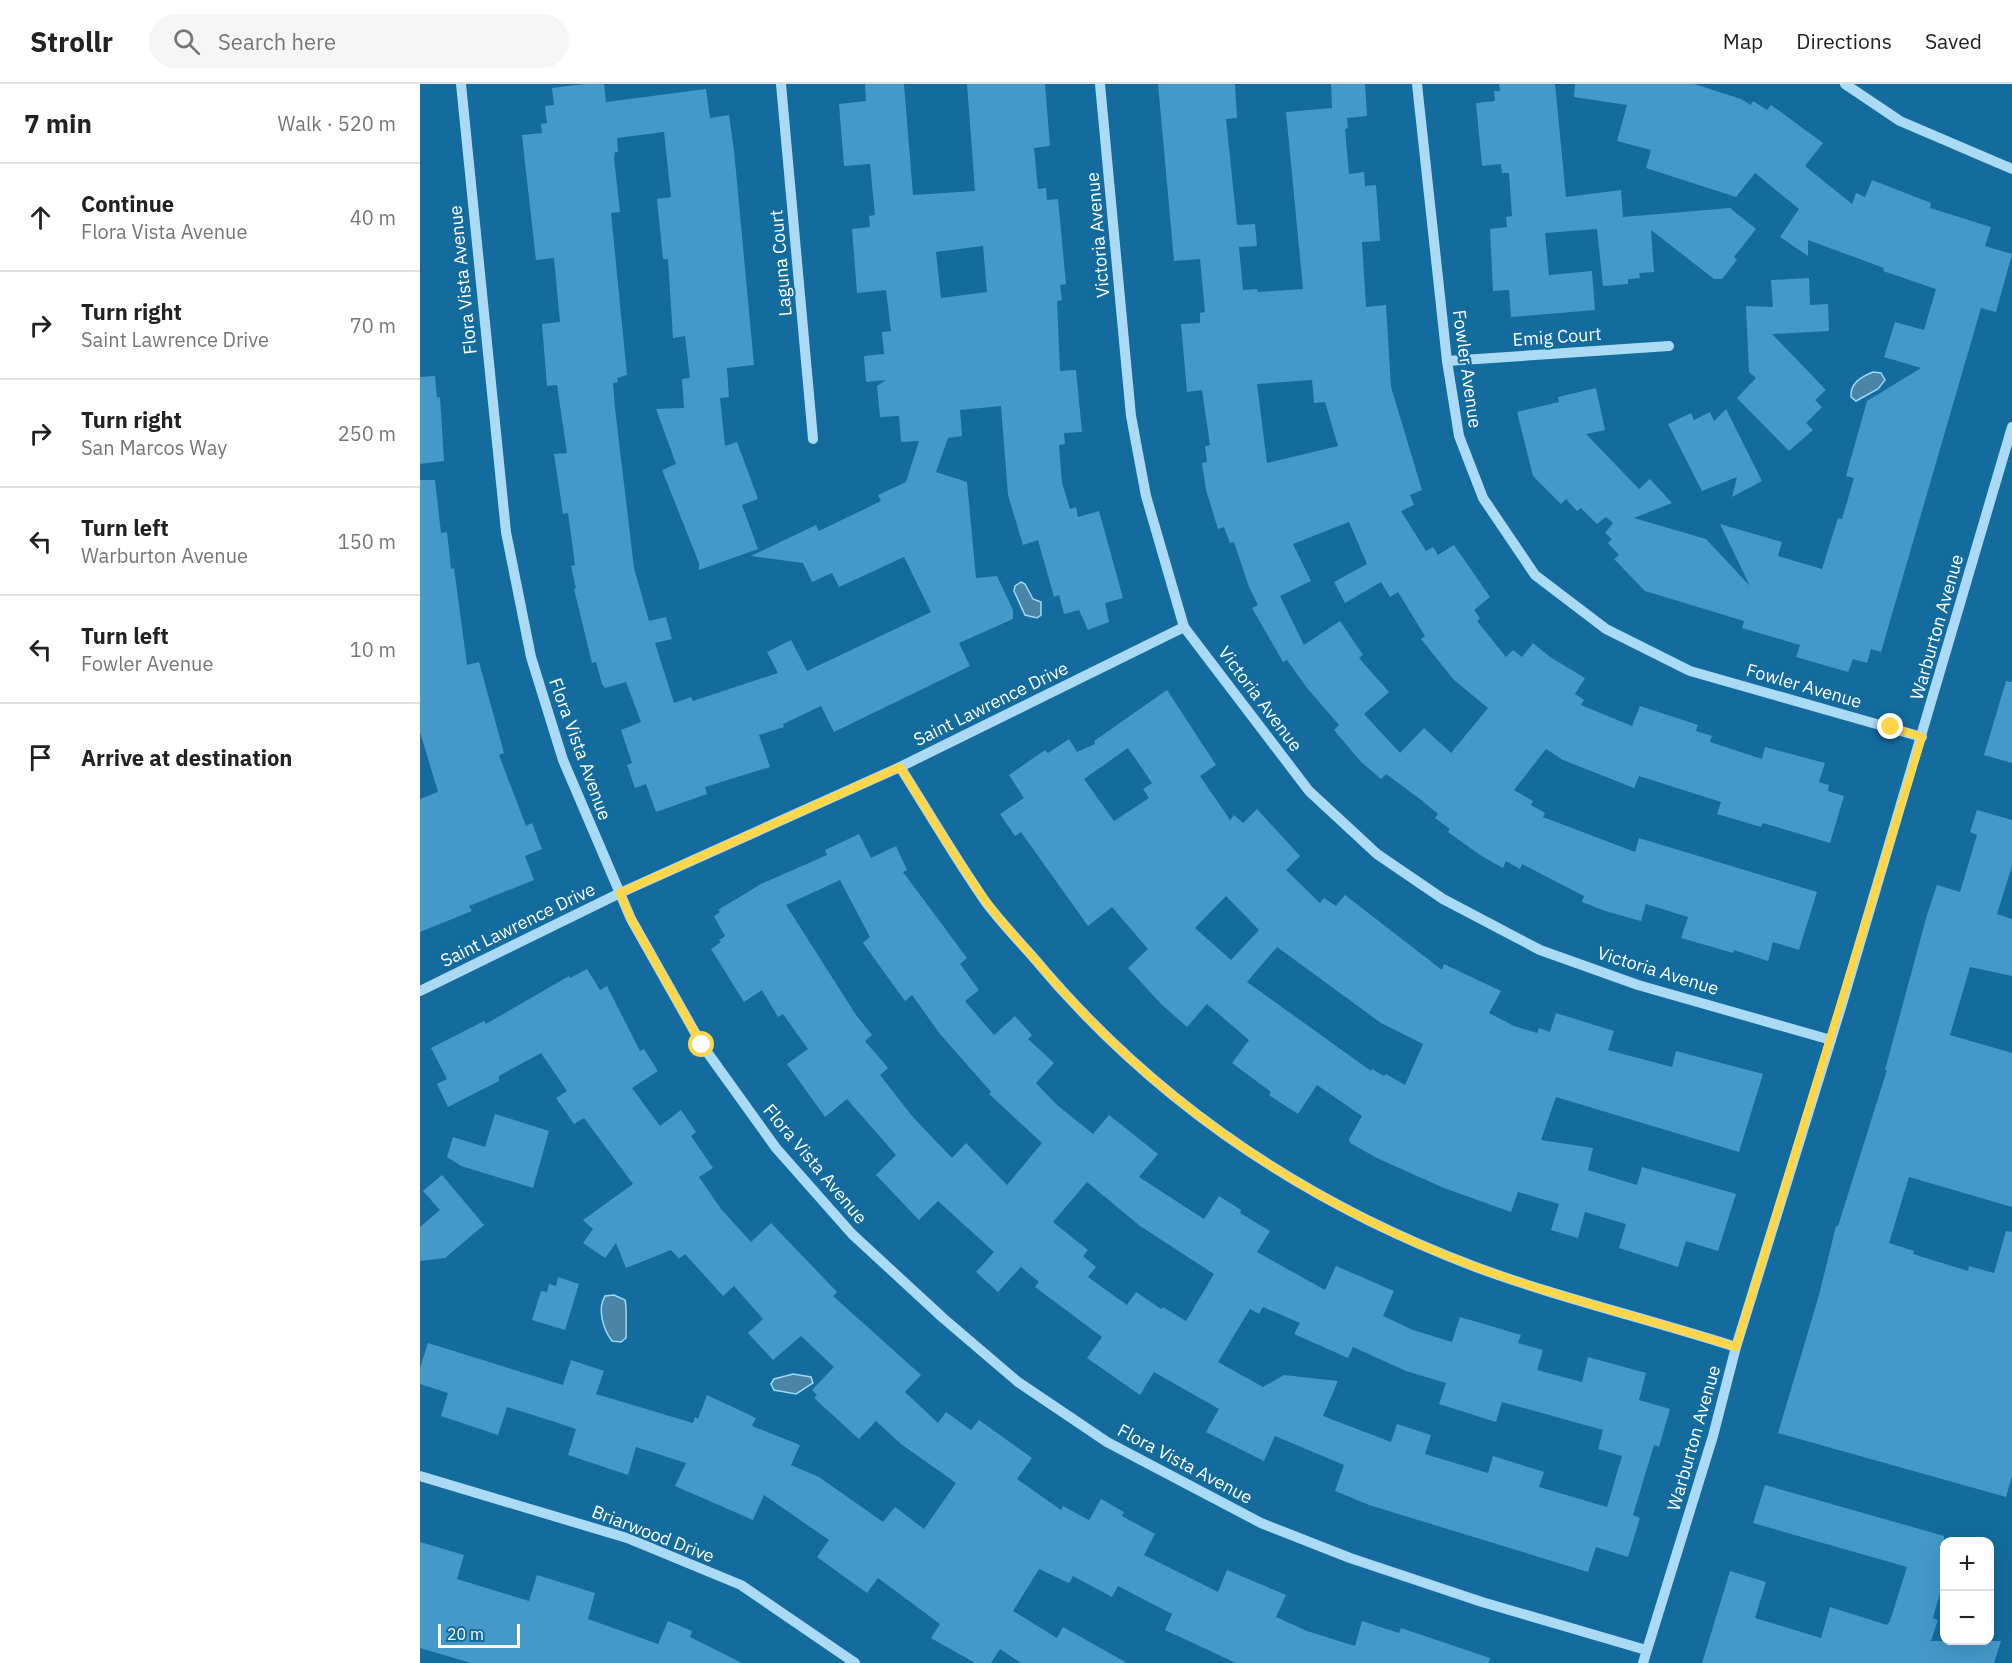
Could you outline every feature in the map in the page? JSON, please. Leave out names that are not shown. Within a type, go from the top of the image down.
[{"type":"street","name":"Flora Vista Avenue","points":[[461,84],[506,532],[531,657],[563,760],[631,919],[702,1045],[776,1148],[852,1234],[943,1318],[1018,1382],[1107,1442],[1261,1524],[1350,1558],[1460,1595],[1646,1650]]},
{"type":"street","name":"Laguna Court","points":[[781,84],[813,439]]},
{"type":"street","name":"Victoria Avenue","points":[[1100,84],[1131,416],[1146,496],[1184,627],[1309,791],[1377,854],[1443,899],[1540,950],[1638,985],[1831,1040]]},
{"type":"street","name":"Fowler Avenue","points":[[1418,84],[1447,361],[1459,436],[1483,498],[1535,575],[1606,629],[1690,670],[1922,737]]},
{"type":"street","points":[[1845,84],[1900,121],[2012,169]]},
{"type":"street","name":"Emig Court","points":[[1447,361],[1669,346]]},
{"type":"street","name":"Warburton Avenue","points":[[1643,1663],[1692,1504],[1736,1347],[1922,737],[2012,427]]},
{"type":"street","name":"Saint Lawrence Drive","points":[[420,991],[620,893],[900,767],[1184,627]]},
{"type":"street","points":[[900,767],[986,902],[1074,1006],[1175,1100],[1253,1156],[1309,1191],[1351,1212],[1474,1266],[1736,1347]]},
{"type":"street","name":"Briarwood Drive","points":[[420,1476],[627,1538],[741,1585],[855,1663]]},
{"type":"water","points":[[1873,372],[1881,373],[1885,380],[1878,389],[1856,401],[1851,397],[1854,384]]},
{"type":"water","points":[[1021,582],[1025,584],[1033,599],[1041,602],[1041,615],[1037,618],[1025,615],[1014,591],[1015,586]]},
{"type":"water","points":[[614,1295],[625,1300],[626,1303],[626,1338],[621,1342],[612,1341],[606,1331],[601,1313],[605,1296]]},
{"type":"water","points":[[793,1374],[811,1377],[813,1383],[796,1394],[774,1390],[771,1384],[774,1379]]},
{"type":"building","points":[[604,84],[606,102],[706,89],[710,118],[729,115],[754,365],[727,368],[729,397],[720,398],[725,446],[737,442],[758,499],[742,505],[758,549],[699,570],[699,563],[662,470],[676,464],[656,409],[684,408],[682,379],[690,378],[685,336],[673,338],[668,259],[663,259],[657,199],[671,197],[664,132],[617,138],[618,152],[615,152],[614,158],[620,212],[611,213],[627,375],[617,378],[618,382],[613,383],[615,408],[634,568],[649,621],[666,617],[672,639],[655,643],[674,703],[691,697],[693,701],[778,673],[767,652],[791,640],[807,671],[931,612],[904,557],[839,587],[832,573],[812,582],[803,563],[751,556],[816,525],[819,531],[881,501],[878,495],[906,482],[919,441],[901,442],[899,416],[880,417],[877,386],[886,380],[866,382],[864,356],[884,354],[882,332],[891,331],[886,290],[857,293],[852,229],[870,227],[869,216],[875,215],[870,164],[844,166],[839,104],[866,101],[865,84],[904,84],[913,195],[975,191],[967,84],[1045,84],[1050,146],[1034,148],[1038,189],[1046,188],[1047,200],[1058,199],[1066,284],[1060,285],[1062,300],[1057,301],[1060,371],[1076,370],[1082,432],[1064,433],[1065,444],[1059,445],[1062,483],[1070,509],[1076,507],[1078,517],[1099,511],[1123,598],[1105,603],[1109,622],[1088,630],[1079,610],[1064,614],[1059,595],[1054,597],[1038,540],[1023,545],[1008,495],[1001,406],[960,410],[962,436],[948,438],[936,472],[967,482],[976,578],[997,576],[1013,610],[1013,619],[959,643],[970,666],[834,732],[821,706],[783,724],[784,727],[759,735],[770,767],[705,787],[707,794],[656,812],[646,784],[635,788],[627,765],[632,763],[621,730],[641,722],[626,682],[605,688],[596,662],[592,663],[574,589],[576,588],[571,566],[575,565],[568,513],[563,514],[554,454],[567,453],[557,385],[547,386],[542,324],[560,322],[554,258],[536,260],[522,135],[542,133],[541,124],[547,123],[545,106],[554,105],[552,88]],"holes":[[[983,246],[987,292],[941,298],[936,252]]]},
{"type":"building","points":[[1158,84],[1235,84],[1237,118],[1226,119],[1237,225],[1255,224],[1257,246],[1239,247],[1243,290],[1257,289],[1258,292],[1303,289],[1286,112],[1332,108],[1331,84],[1365,84],[1367,116],[1347,118],[1348,128],[1345,129],[1349,174],[1364,172],[1365,186],[1376,185],[1380,241],[1362,242],[1366,307],[1386,305],[1391,387],[1422,490],[1410,495],[1414,505],[1401,511],[1426,551],[1433,547],[1438,555],[1454,545],[1490,597],[1474,610],[1480,618],[1477,621],[1506,657],[1513,650],[1522,657],[1533,643],[1550,657],[1585,678],[1575,694],[1584,700],[1581,705],[1632,726],[1640,706],[1698,725],[1696,731],[1712,736],[1710,742],[1762,759],[1765,747],[1825,763],[1819,782],[1829,785],[1828,791],[1844,796],[1830,843],[1763,823],[1761,827],[1717,814],[1721,802],[1639,776],[1634,788],[1563,760],[1546,749],[1514,790],[1533,801],[1531,805],[1545,813],[1543,817],[1635,852],[1639,838],[1817,892],[1799,950],[1773,942],[1768,961],[1734,950],[1733,953],[1681,938],[1688,917],[1646,904],[1641,921],[1582,902],[1584,896],[1522,864],[1520,869],[1506,861],[1503,868],[1480,855],[1448,832],[1450,829],[1435,818],[1438,814],[1420,799],[1386,774],[1381,779],[1361,762],[1334,730],[1339,725],[1307,688],[1287,660],[1283,662],[1252,608],[1258,605],[1249,587],[1234,542],[1230,543],[1224,527],[1218,529],[1206,490],[1202,463],[1207,462],[1205,446],[1210,445],[1202,390],[1187,392],[1181,324],[1200,323],[1200,313],[1205,312],[1200,259],[1174,261]],"holes":[[[1312,380],[1314,403],[1325,402],[1338,446],[1267,463],[1257,384]],[[1349,522],[1367,564],[1334,582],[1345,603],[1381,582],[1390,597],[1398,592],[1425,636],[1421,639],[1454,680],[1488,708],[1451,753],[1424,728],[1400,753],[1364,714],[1389,692],[1359,658],[1363,655],[1340,621],[1304,645],[1280,596],[1311,581],[1293,544]]]},
{"type":"building","points":[[1499,84],[1555,84],[1566,197],[1621,190],[1623,217],[1730,208],[1756,229],[1734,257],[1737,260],[1722,279],[1714,279],[1651,230],[1654,272],[1639,273],[1640,278],[1628,279],[1628,284],[1603,286],[1597,229],[1545,233],[1549,275],[1592,271],[1595,310],[1511,317],[1509,290],[1493,291],[1490,229],[1507,227],[1506,217],[1512,216],[1509,173],[1502,173],[1501,164],[1482,166],[1476,103],[1495,101],[1494,91],[1500,91]]},
{"type":"building","points":[[1575,84],[1694,84],[1741,99],[1751,105],[1753,101],[1767,110],[1771,105],[1823,143],[1805,166],[1852,204],[1856,193],[1865,197],[1872,180],[1931,203],[1930,208],[1991,227],[1985,246],[2012,254],[1996,312],[1981,308],[1881,652],[1871,649],[1867,663],[1853,659],[1848,672],[1796,657],[1800,645],[1742,628],[1744,621],[1645,591],[1614,559],[1619,555],[1608,543],[1612,539],[1605,533],[1613,523],[1606,517],[1597,524],[1581,508],[1577,511],[1566,499],[1561,504],[1533,476],[1517,412],[1559,402],[1558,397],[1596,388],[1605,430],[1586,434],[1639,489],[1650,479],[1672,503],[1634,518],[1706,539],[1750,586],[1720,524],[1782,542],[1778,556],[1822,569],[1838,518],[1842,519],[1854,478],[1846,476],[1867,401],[1921,368],[1884,357],[1895,322],[1924,330],[1936,289],[1883,271],[1884,268],[1808,240],[1808,256],[1780,237],[1799,209],[1755,173],[1736,197],[1646,168],[1651,150],[1617,141],[1627,105],[1574,97]]},
{"type":"building","points":[[1809,278],[1810,305],[1828,304],[1829,331],[1772,334],[1826,390],[1815,400],[1822,407],[1806,423],[1813,430],[1789,451],[1737,398],[1756,378],[1749,372],[1746,306],[1773,307],[1771,280]]},
{"type":"building","points":[[435,376],[437,398],[440,397],[444,461],[420,464],[420,377]]},
{"type":"building","points":[[1726,409],[1762,481],[1732,497],[1737,477],[1702,491],[1668,424],[1691,413],[1694,420],[1710,412],[1714,421]]},
{"type":"building","points":[[420,480],[435,480],[441,533],[447,532],[451,569],[454,568],[467,665],[479,662],[504,753],[499,755],[526,826],[532,823],[542,849],[525,856],[534,880],[469,906],[472,911],[420,932],[420,799],[438,792],[420,732]]},
{"type":"building","points":[[2006,681],[2012,682],[2012,763],[1984,755]]},
{"type":"building","points":[[1167,690],[1216,765],[1200,776],[1230,820],[1234,815],[1243,823],[1257,809],[1300,856],[1286,870],[1320,903],[1324,898],[1336,906],[1345,895],[1442,970],[1444,964],[1501,991],[1489,1013],[1514,1026],[1537,1033],[1539,1028],[1550,1032],[1556,1013],[1614,1031],[1608,1050],[1672,1067],[1676,1051],[1763,1074],[1739,1152],[1556,1097],[1541,1140],[1593,1148],[1588,1170],[1637,1185],[1642,1167],[1736,1194],[1718,1251],[1686,1241],[1678,1267],[1619,1248],[1626,1224],[1585,1212],[1578,1238],[1551,1230],[1559,1204],[1518,1192],[1511,1212],[1444,1188],[1379,1159],[1350,1143],[1349,1139],[1362,1116],[1317,1085],[1298,1114],[1269,1095],[1271,1092],[1232,1063],[1249,1040],[1207,1004],[1187,1027],[1161,1004],[1128,968],[1148,949],[1112,907],[1088,926],[1021,832],[1015,836],[1000,814],[1024,798],[1009,775],[1045,750],[1048,753],[1069,739],[1077,752],[1095,744],[1094,741]],"holes":[[[1128,748],[1152,783],[1143,789],[1149,798],[1114,821],[1084,779]],[[1226,896],[1259,930],[1231,960],[1195,928]],[[1277,947],[1381,1023],[1423,1044],[1405,1085],[1386,1074],[1384,1076],[1372,1069],[1371,1071],[1247,982]]]},
{"type":"building","points":[[1977,810],[2012,820],[2012,866],[1997,914],[2012,919],[2012,976],[1970,967],[1950,1035],[2012,1053],[2012,1207],[1909,1177],[1889,1243],[1914,1251],[1913,1254],[1968,1271],[1969,1266],[1994,1273],[2006,1231],[2012,1232],[2012,1476],[2006,1497],[1778,1433],[1819,1295],[1836,1226],[1838,1226],[1887,1070],[1885,1070],[1927,915],[1937,885],[1960,892],[1977,835],[1970,832]]},
{"type":"building","points":[[859,834],[871,858],[896,846],[907,870],[903,872],[967,958],[960,964],[979,990],[965,1001],[994,1035],[1015,1016],[1032,1035],[1028,1039],[1054,1063],[1036,1083],[1057,1105],[1093,1134],[1109,1115],[1158,1154],[1139,1177],[1204,1219],[1219,1196],[1241,1210],[1240,1213],[1270,1231],[1257,1252],[1325,1290],[1336,1266],[1394,1291],[1383,1316],[1413,1330],[1452,1342],[1460,1317],[1521,1335],[1518,1343],[1543,1350],[1537,1370],[1582,1382],[1588,1357],[1646,1373],[1639,1400],[1670,1409],[1659,1447],[1654,1445],[1633,1515],[1640,1518],[1628,1557],[1596,1547],[1588,1572],[1369,1505],[1335,1491],[1344,1465],[1275,1436],[1264,1461],[1206,1432],[1219,1409],[1154,1372],[1140,1395],[1087,1358],[1102,1337],[1035,1287],[1039,1282],[1021,1267],[998,1292],[976,1272],[994,1252],[938,1201],[919,1220],[876,1175],[896,1155],[847,1099],[825,1117],[787,1064],[808,1049],[783,1014],[778,1017],[762,990],[744,1002],[711,949],[725,936],[714,916],[720,912],[718,910],[761,884],[827,855],[825,850]],"holes":[[[840,880],[870,937],[863,943],[905,1001],[912,995],[940,1034],[991,1092],[989,1094],[1042,1143],[1007,1185],[966,1143],[952,1158],[912,1116],[880,1075],[888,1068],[865,1041],[872,1035],[856,1015],[786,905]],[[1087,1182],[1140,1226],[1214,1274],[1186,1321],[1163,1307],[1161,1309],[1136,1292],[1127,1305],[1088,1277],[1096,1267],[1083,1256],[1088,1250],[1053,1222]],[[1263,1307],[1300,1323],[1294,1334],[1348,1358],[1353,1347],[1406,1371],[1446,1383],[1439,1404],[1496,1422],[1502,1402],[1603,1430],[1598,1449],[1622,1456],[1607,1507],[1539,1487],[1544,1472],[1493,1456],[1488,1473],[1425,1454],[1431,1435],[1397,1424],[1391,1442],[1323,1416],[1338,1381],[1284,1375],[1263,1387],[1218,1362],[1250,1309],[1259,1314]]]},
{"type":"building","points":[[587,969],[600,990],[607,986],[640,1051],[644,1049],[658,1071],[632,1088],[660,1126],[681,1110],[696,1132],[691,1136],[713,1168],[699,1177],[721,1209],[751,1242],[771,1223],[837,1292],[833,1296],[921,1375],[905,1392],[938,1423],[946,1412],[971,1430],[979,1420],[1032,1458],[1017,1479],[1061,1510],[1063,1506],[1089,1520],[1101,1499],[1124,1512],[1122,1516],[1155,1534],[1144,1555],[1218,1592],[1227,1570],[1286,1595],[1276,1617],[1307,1631],[1355,1646],[1362,1621],[1399,1633],[1401,1628],[1490,1658],[1489,1663],[1236,1663],[1165,1630],[1172,1614],[1118,1586],[1112,1597],[1073,1576],[1069,1583],[1039,1569],[1013,1611],[1057,1638],[1063,1627],[1127,1663],[1021,1663],[1000,1649],[991,1663],[975,1663],[931,1638],[940,1624],[878,1578],[867,1593],[817,1557],[829,1540],[764,1495],[753,1520],[675,1486],[686,1463],[636,1447],[628,1475],[568,1455],[576,1429],[552,1421],[507,1407],[498,1435],[441,1416],[448,1393],[420,1384],[420,1368],[428,1343],[563,1385],[571,1360],[604,1371],[596,1394],[693,1423],[695,1417],[698,1419],[707,1395],[756,1418],[752,1426],[800,1445],[791,1465],[819,1477],[883,1522],[895,1507],[924,1529],[956,1483],[901,1444],[876,1421],[859,1439],[814,1398],[817,1395],[812,1390],[834,1367],[801,1336],[773,1360],[748,1333],[763,1319],[734,1286],[723,1296],[685,1254],[679,1259],[671,1250],[626,1268],[616,1243],[605,1258],[583,1243],[593,1229],[583,1220],[633,1184],[584,1118],[574,1124],[556,1098],[567,1091],[541,1053],[499,1076],[499,1081],[448,1107],[437,1084],[447,1079],[431,1048],[484,1021],[486,1024],[569,976],[570,978]]},
{"type":"building","points":[[495,1114],[549,1131],[533,1188],[461,1166],[447,1157],[453,1137],[485,1147]]},
{"type":"building","points":[[442,1175],[484,1225],[445,1258],[420,1261],[420,1227],[440,1210],[423,1191]]},
{"type":"building","points":[[558,1277],[579,1284],[565,1330],[532,1320],[541,1291],[547,1292],[549,1284],[556,1286]]},
{"type":"building","points":[[1765,1485],[1944,1536],[1940,1537],[1940,1593],[1933,1618],[1938,1620],[1931,1641],[1940,1641],[1940,1645],[1994,1645],[1994,1641],[2001,1641],[1994,1663],[1702,1663],[1730,1571],[1766,1582],[1755,1618],[1821,1638],[1830,1607],[1887,1625],[1890,1621],[1907,1567],[1753,1523]]},
{"type":"building","points":[[420,1542],[464,1555],[457,1579],[529,1601],[537,1575],[595,1593],[588,1619],[658,1644],[668,1621],[692,1631],[690,1637],[742,1663],[471,1663],[420,1648]]},
{"type":"route","points":[[702,1045],[631,919],[620,893],[900,767],[986,902],[1074,1006],[1175,1100],[1253,1156],[1309,1191],[1474,1266],[1736,1347],[1922,737],[1891,727]]}]
